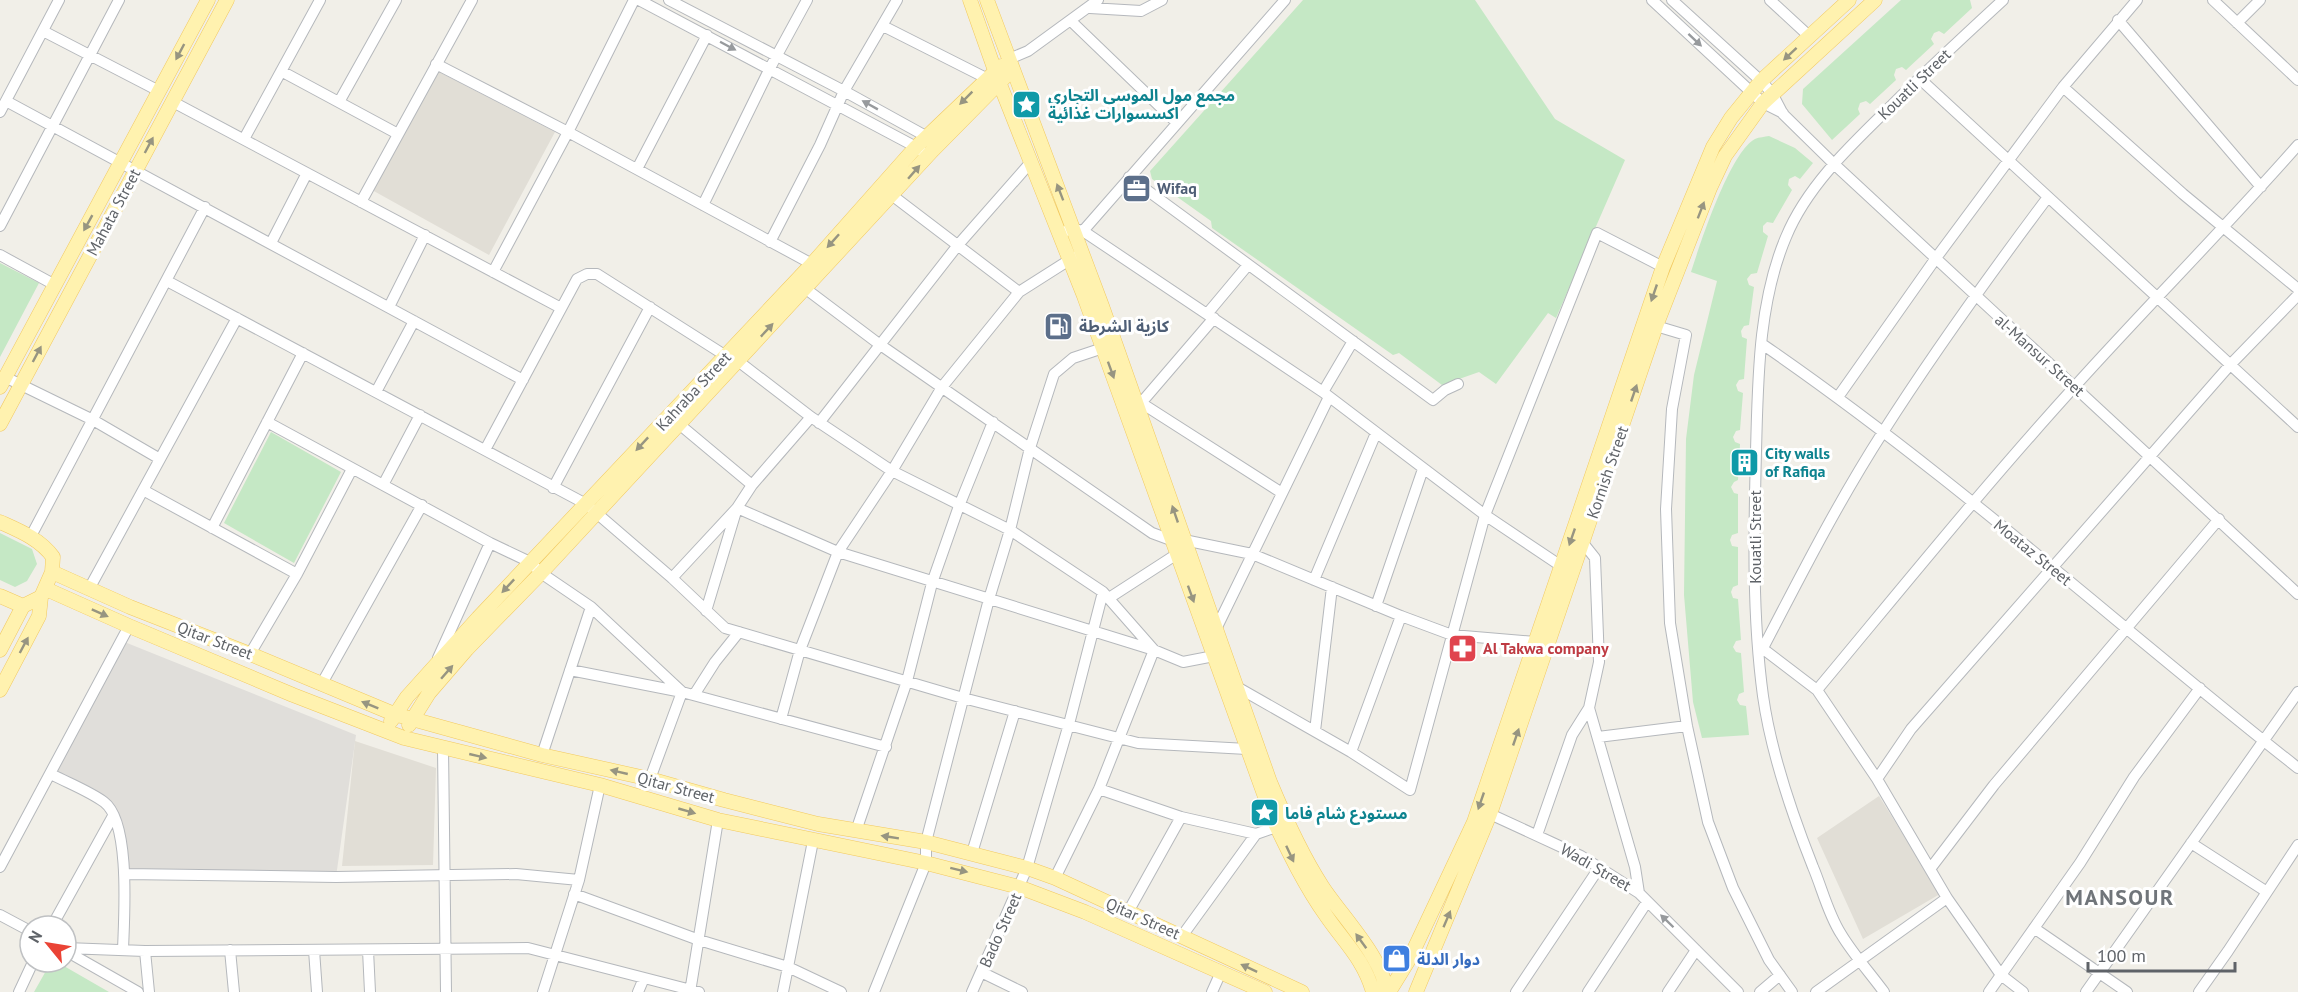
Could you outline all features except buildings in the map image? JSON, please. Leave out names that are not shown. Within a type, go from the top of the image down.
[{"type":"main road","name":"Mahata Street","points":[[3,382],[208,0]]},
{"type":"main road","name":"Mahata Street","points":[[0,424],[227,0]]},
{"type":"main road","points":[[970,0],[994,77],[1031,162],[1178,540],[1216,629],[1270,782],[1288,824],[1321,885],[1378,965],[1388,992]]},
{"type":"main road","points":[[987,0],[1078,230],[1083,254],[1138,401],[1178,540],[1177,554],[1276,827],[1298,872],[1367,972],[1373,992]]},
{"type":"main road","name":"Kornish Street","points":[[1416,992],[1490,814],[1663,267],[1713,147],[1756,86],[1849,0]]},
{"type":"main road","name":"Kornish Street","points":[[1388,992],[1410,958],[1474,822],[1535,642],[1567,571],[1583,543],[1656,326],[1710,188],[1725,156],[1768,98],[1875,0]]},
{"type":"main road","name":"Kahraba Street","points":[[387,731],[394,714],[530,562],[732,359],[806,289],[816,268],[893,196],[928,156],[933,141],[994,77],[1012,64]]},
{"type":"main road","name":"Kahraba Street","points":[[404,738],[411,719],[429,693],[467,649],[596,515],[679,424],[732,359],[816,268],[916,147],[933,141]]},
{"type":"main road","points":[[0,522],[31,536],[45,546],[53,557],[52,572],[39,616],[0,690]]},
{"type":"main road","name":"Qitar Street","points":[[52,572],[394,714],[542,755],[650,779],[734,803],[856,831],[926,842],[1027,868],[1055,878],[1302,992]]},
{"type":"main road","points":[[0,650],[23,606],[44,593]]},
{"type":"main road","name":"Qitar Street","points":[[44,593],[404,738],[600,786],[718,820],[926,862],[1019,886],[1085,912],[1265,992]]},
{"type":"main road","points":[[0,596],[23,606]]},
{"type":"main road","points":[[229,667],[235,649]]},
{"type":"main road","points":[[293,694],[299,675]]},
{"type":"main road","points":[[1152,942],[1159,926]]},
{"type":"street","points":[[0,112],[59,0]]},
{"type":"street","points":[[0,226],[119,0]]},
{"type":"street","points":[[339,102],[396,0]]},
{"type":"street","points":[[493,272],[568,132],[634,0]]},
{"type":"street","points":[[639,0],[770,68],[916,147],[928,156]]},
{"type":"street","points":[[669,0],[844,91],[933,141]]},
{"type":"street","points":[[703,205],[770,68],[807,0]]},
{"type":"street","points":[[770,242],[820,145],[844,91],[897,0]]},
{"type":"street","points":[[1012,64],[1095,2],[1141,11],[1162,0]]},
{"type":"street","points":[[1059,233],[1078,230],[1129,177],[1285,0]]},
{"type":"street","name":"al-Mansur Street","points":[[1652,0],[1756,86]]},
{"type":"street","name":"al-Mansur Street","points":[[1672,0],[1834,164],[2298,594]]},
{"type":"street","points":[[1770,0],[1809,36]]},
{"type":"street","name":"Kouatli Street","points":[[1884,992],[1839,932],[1799,833],[1769,731],[1760,647],[1755,488],[1758,387],[1762,344],[1771,283],[1786,236],[1810,196],[1834,164],[1919,78],[2003,0]]},
{"type":"street","points":[[1838,397],[2008,160],[2063,87],[2137,0]]},
{"type":"street","points":[[2213,0],[2298,80]]},
{"type":"street","points":[[2237,23],[2260,0]]},
{"type":"street","points":[[244,139],[316,1]]},
{"type":"street","points":[[361,202],[470,1]]},
{"type":"street","points":[[2118,20],[2261,187]]},
{"type":"street","points":[[1071,21],[1177,123]]},
{"type":"street","points":[[883,26],[994,77]]},
{"type":"street","points":[[43,31],[159,91]]},
{"type":"street","points":[[637,169],[707,35]]},
{"type":"street","points":[[436,64],[637,169],[816,268]]},
{"type":"street","points":[[281,71],[398,134]]},
{"type":"street","points":[[1919,78],[2298,427]]},
{"type":"street","points":[[2063,87],[2224,228],[2298,289]]},
{"type":"street","points":[[6,101],[523,380]]},
{"type":"street","points":[[173,102],[561,308]]},
{"type":"street","points":[[1817,690],[1972,503],[2074,386],[2156,297],[2224,228],[2298,145]]},
{"type":"street","points":[[672,578],[737,508],[752,485],[815,420],[958,245],[1031,162]]},
{"type":"street","points":[[271,243],[307,173]]},
{"type":"street","points":[[1129,177],[1433,400],[1444,390],[1458,384]]},
{"type":"street","points":[[893,196],[1019,292]]},
{"type":"street","points":[[2023,992],[2001,975],[1947,898],[1878,779],[1817,690],[1760,647],[1882,433],[2048,197]]},
{"type":"street","points":[[31,536],[205,207]]},
{"type":"street","points":[[1078,230],[1326,395],[1485,515],[1567,571]]},
{"type":"street","points":[[1237,687],[1351,752],[1410,790],[1485,515],[1597,233],[1663,267]]},
{"type":"street","points":[[389,307],[425,235]]},
{"type":"street","points":[[781,719],[800,650],[838,552],[892,471],[942,387],[1019,292],[1069,258],[1083,254]]},
{"type":"street","points":[[0,255],[54,285]]},
{"type":"street","points":[[1248,265],[1210,316],[1138,401],[1282,493]]},
{"type":"street","points":[[485,450],[577,279],[587,274],[597,274],[732,359],[815,420],[892,471],[1010,530],[1106,595],[1154,650]]},
{"type":"street","points":[[167,281],[586,504],[596,515],[672,578],[725,628],[963,698],[1138,743],[1248,749]]},
{"type":"street","points":[[806,289],[879,344],[1152,533],[1252,554],[1452,635],[1535,642]]},
{"type":"street","points":[[1878,779],[1911,729],[2230,365],[2298,295]]},
{"type":"street","points":[[553,488],[650,307]]},
{"type":"street","points":[[89,589],[237,318]]},
{"type":"street","points":[[376,392],[414,321]]},
{"type":"street","points":[[1656,326],[1686,335],[1672,409],[1666,510],[1670,623],[1687,726],[1708,822],[1729,877],[1768,960],[1792,992]]},
{"type":"street","points":[[1216,629],[1353,341]]},
{"type":"street","name":"Moataz Street","points":[[1762,344],[1838,397],[2054,568],[2124,629],[2298,768]]},
{"type":"street","points":[[874,992],[926,862],[926,842],[963,698],[1010,530],[1030,448],[1054,374],[1073,358],[1103,348]]},
{"type":"street","points":[[212,528],[303,353]]},
{"type":"street","points":[[3,382],[21,385],[93,420],[160,459]]},
{"type":"street","points":[[383,485],[420,415]]},
{"type":"street","points":[[267,422],[490,543],[530,562],[541,573],[591,608],[682,692]]},
{"type":"street","points":[[856,831],[907,681],[932,583],[959,506],[993,422]]},
{"type":"street","points":[[679,424],[752,485]]},
{"type":"street","points":[[1314,580],[1376,433]]},
{"type":"street","points":[[250,654],[297,574],[351,469]]},
{"type":"street","points":[[1376,606],[1423,469]]},
{"type":"street","points":[[143,490],[297,574]]},
{"type":"street","points":[[321,685],[422,505]]},
{"type":"street","points":[[737,508],[838,552],[1154,650],[1183,662],[1214,656]]},
{"type":"street","points":[[706,611],[737,508]]},
{"type":"street","points":[[1930,869],[1984,797],[2219,519]]},
{"type":"street","points":[[435,666],[490,543]]},
{"type":"street","points":[[1537,836],[1572,735],[1589,708],[1599,662],[1595,558],[1583,543]]},
{"type":"street","points":[[1106,595],[1177,554]]},
{"type":"street","points":[[1315,731],[1332,588]]},
{"type":"street","name":"Bado Street","points":[[972,992],[1027,868],[1106,595]]},
{"type":"street","points":[[542,755],[591,608]]},
{"type":"street","points":[[1351,752],[1401,616]]},
{"type":"street","points":[[0,867],[129,626]]},
{"type":"street","points":[[694,695],[715,662],[739,632]]},
{"type":"street","points":[[1055,878],[1099,789],[1137,688],[1154,650]]},
{"type":"street","points":[[570,670],[682,692],[886,747]]},
{"type":"street","points":[[1989,992],[2080,863],[2134,777],[2200,688]]},
{"type":"street","points":[[650,779],[682,692]]},
{"type":"street","points":[[2086,992],[2298,692]]},
{"type":"street","points":[[1589,708],[1635,867],[1639,893]]},
{"type":"street","points":[[972,854],[1015,711]]},
{"type":"street","points":[[1598,737],[1687,726]]},
{"type":"street","points":[[443,748],[446,992]]},
{"type":"street","points":[[51,774],[106,803],[113,816],[123,847],[123,950]]},
{"type":"street","points":[[543,992],[579,880],[600,786]]},
{"type":"street","points":[[1099,789],[1181,816],[1256,834],[1276,827]]},
{"type":"street","name":"Wadi Street","points":[[1490,814],[1581,856],[1639,893],[1738,992]]},
{"type":"street","points":[[58,914],[113,816]]},
{"type":"street","points":[[1128,912],[1181,816]]},
{"type":"street","points":[[78,950],[528,948],[693,991],[718,820]]},
{"type":"street","points":[[1182,936],[1256,834]]},
{"type":"street","points":[[783,992],[813,841]]},
{"type":"street","points":[[2191,843],[2267,892]]},
{"type":"street","points":[[2199,992],[2298,845]]},
{"type":"street","points":[[1516,992],[1599,868]]},
{"type":"street","points":[[124,874],[336,878],[516,874],[579,880]]},
{"type":"street","points":[[574,894],[699,940],[788,968],[841,992]]},
{"type":"street","points":[[1816,992],[1947,898]]},
{"type":"street","points":[[1588,992],[1647,902]]},
{"type":"street","points":[[0,915],[18,925]]},
{"type":"street","points":[[2034,928],[2127,992]]},
{"type":"street","points":[[230,950],[234,992]]},
{"type":"street","points":[[314,950],[317,992]]},
{"type":"street","points":[[368,950],[370,992]]},
{"type":"street","points":[[1668,992],[1696,950]]},
{"type":"street","points":[[145,951],[149,992]]},
{"type":"street","points":[[78,957],[138,992]]},
{"type":"street","points":[[981,972],[1022,992]]},
{"type":"street","points":[[1212,992],[1221,972]]},
{"type":"street","points":[[19,992],[27,974]]},
{"type":"street","points":[[1760,992],[1780,975]]},
{"type":"street","points":[[638,992],[644,978]]},
{"type":"shaded area","points":[[437,71],[555,132],[489,255],[372,190]]},
{"type":"shaded area","points":[[122,641],[356,735],[336,877],[125,874],[123,847],[106,803],[51,774]]},
{"type":"shaded area","points":[[355,741],[436,768],[433,865],[342,866]]},
{"type":"shaded area","points":[[1879,796],[1940,894],[1863,939],[1817,838]]},
{"type":"green space","points":[[1303,0],[1475,0],[1555,119],[1625,160],[1556,318],[1548,313],[1496,384],[1479,372],[1442,385],[1399,353],[1393,355],[1212,228],[1211,221],[1152,179],[1150,171]]},
{"type":"green space","points":[[1901,0],[1970,0],[1972,8],[1944,34],[1939,31],[1934,33],[1931,39],[1934,44],[1906,70],[1902,67],[1896,69],[1894,75],[1896,80],[1870,104],[1866,101],[1860,103],[1858,109],[1860,114],[1832,140],[1802,104],[1803,89]]},
{"type":"green space","points":[[1769,136],[1795,148],[1813,163],[1800,179],[1795,176],[1789,179],[1788,185],[1792,190],[1773,223],[1767,222],[1763,226],[1763,232],[1768,236],[1757,273],[1751,274],[1747,279],[1749,285],[1754,287],[1749,325],[1744,326],[1741,331],[1742,337],[1747,339],[1744,379],[1739,380],[1736,385],[1738,391],[1743,393],[1740,430],[1736,431],[1733,437],[1735,442],[1740,444],[1738,480],[1731,487],[1734,493],[1738,494],[1738,533],[1732,535],[1730,540],[1732,546],[1738,547],[1738,585],[1733,587],[1731,592],[1733,598],[1738,599],[1741,640],[1736,641],[1733,647],[1736,652],[1741,653],[1744,692],[1739,694],[1737,700],[1740,705],[1746,706],[1749,735],[1702,738],[1693,702],[1684,595],[1686,439],[1694,375],[1717,281],[1691,272],[1717,200],[1736,161],[1745,147],[1755,139]]},
{"type":"green space","points":[[0,263],[39,283],[0,357]]},
{"type":"green space","points":[[271,432],[341,472],[294,563],[224,523]]},
{"type":"green space","points":[[0,533],[32,549],[37,564],[27,581],[15,587],[0,580]]},
{"type":"green space","points":[[44,974],[78,974],[109,992],[34,992]]},
{"type":"place","name":"مجمع مول الموسى التجاري اكسسوارات غذائية","points":[[1027,104]]},
{"type":"place","name":"Wifaq","points":[[1136,188]]},
{"type":"place","name":"كازية الشرطة","points":[[1058,326]]},
{"type":"place","name":"City walls of Rafiqa","points":[[1744,462]]},
{"type":"place","name":"Al Takwa company","points":[[1462,648]]},
{"type":"place","name":"مستودع شام فاما","points":[[1264,813]]},
{"type":"place","name":"دوار الدلة","points":[[1396,959]]},
{"type":"district","name":"MANSOUR","points":[[2120,897]]}]
